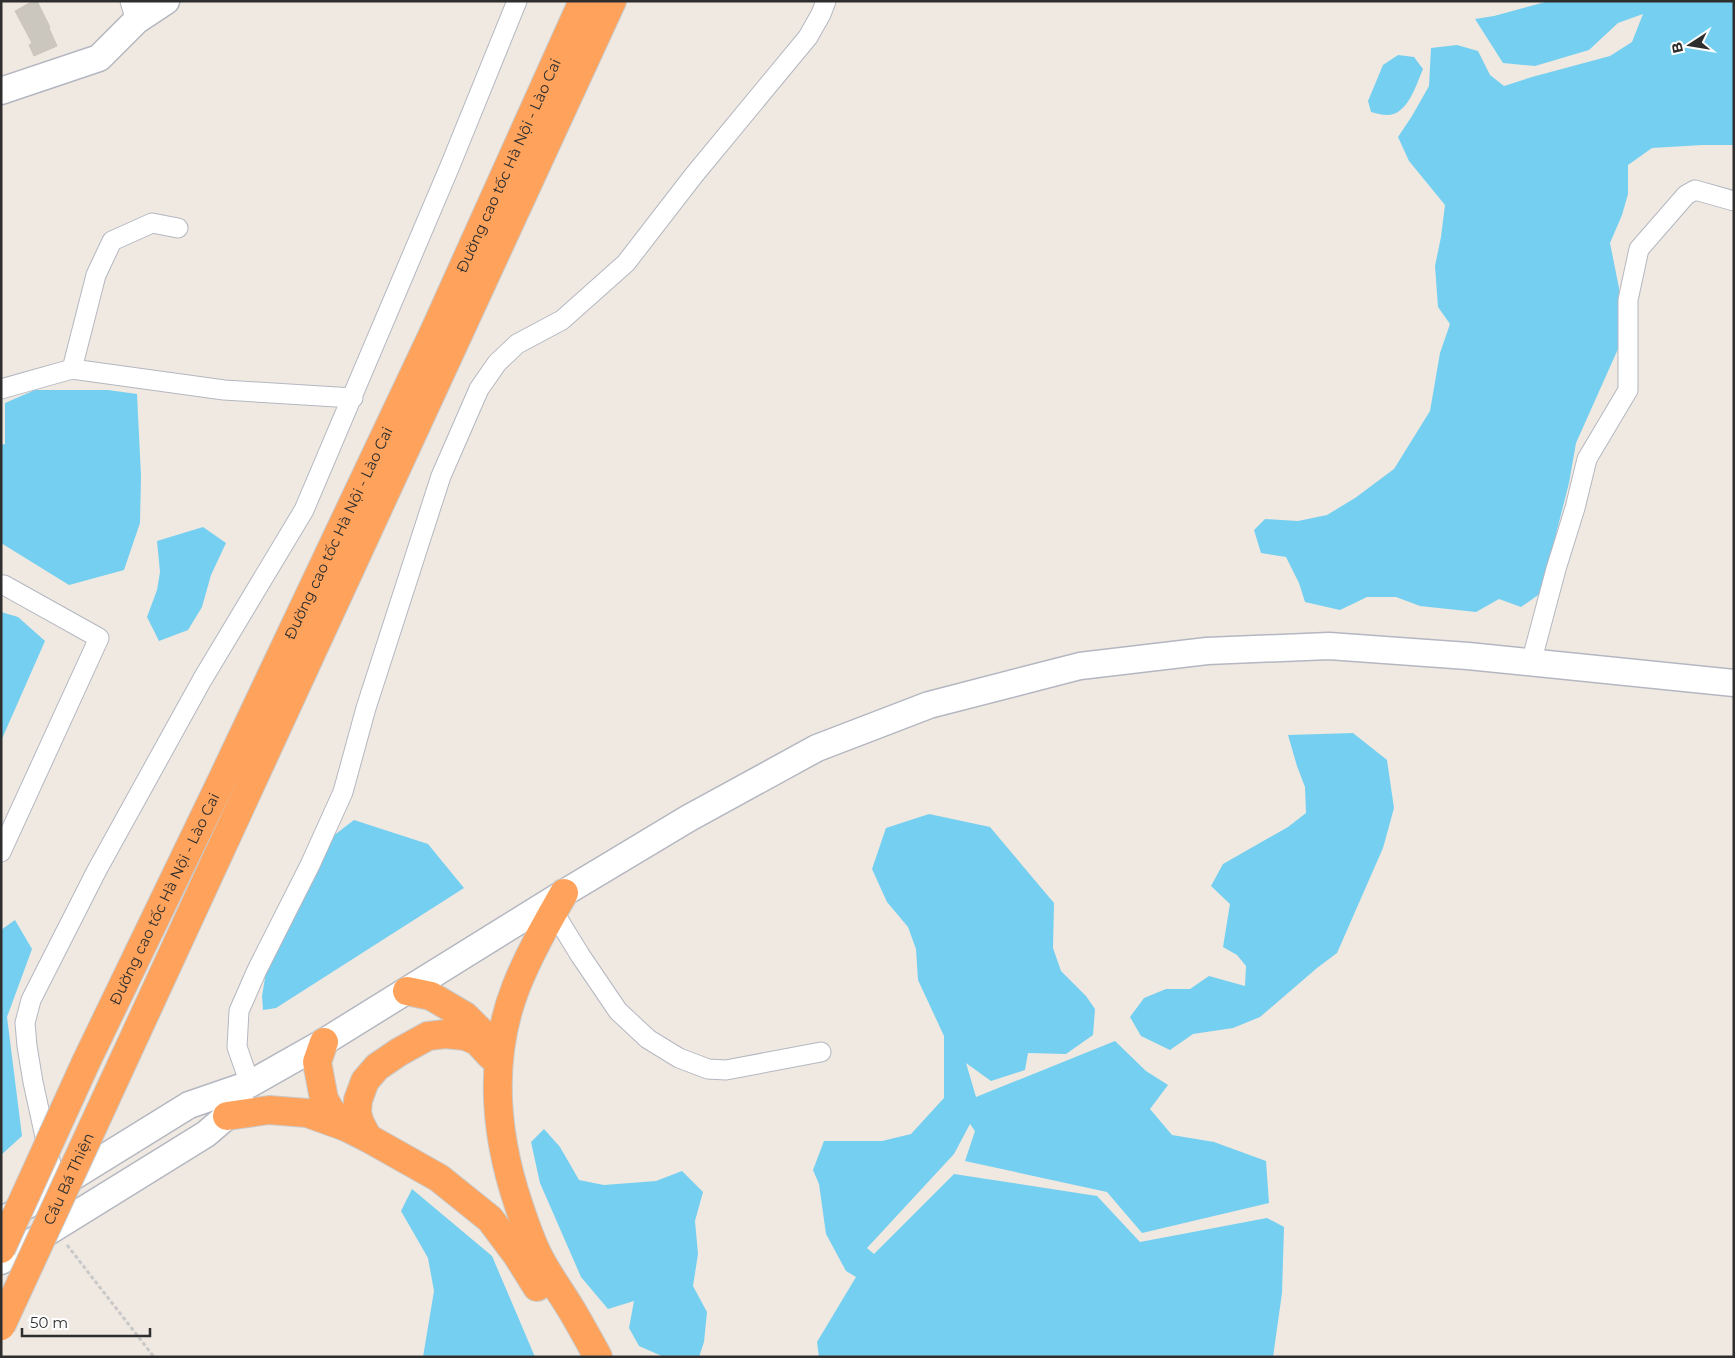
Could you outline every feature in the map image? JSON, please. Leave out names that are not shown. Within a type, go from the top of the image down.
[{"type":"highway","name":"Đường cao tốc Hà Nội - Lào Cai","points":[[1,1249],[86,1062],[434,332],[584,1]]},
{"type":"highway","name":"Đường cao tốc Hà Nội - Lào Cai","points":[[137,1031],[612,1]]},
{"type":"highway","points":[[494,1068],[515,988],[537,941],[559,902]]},
{"type":"highway","points":[[407,991],[431,996],[465,1016],[482,1033],[494,1068],[502,1139],[510,1178],[527,1230],[540,1259],[598,1357]]},
{"type":"highway","name":"Cầu Bá Thiện","points":[[1,1326],[137,1031]]},
{"type":"highway","points":[[357,1133],[358,1100],[365,1082],[377,1067],[428,1036],[446,1034],[465,1036],[477,1041],[494,1068]]},
{"type":"highway","points":[[324,1042],[318,1062],[324,1099],[330,1110],[357,1133]]},
{"type":"highway","points":[[227,1116],[269,1110],[307,1113],[357,1133],[439,1178],[490,1219],[517,1256],[577,1357]]},
{"type":"main road","points":[[1,91],[99,58],[133,11],[166,1]]},
{"type":"main road","points":[[1,1221],[189,1105],[250,1084],[324,1042],[559,902],[689,818],[817,748],[929,705],[1080,666],[1207,652],[1329,646],[1468,656],[1734,683]]},
{"type":"main road","points":[[1,1261],[206,1134],[227,1116],[250,1084]]},
{"type":"street","points":[[56,1188],[27,1046],[25,1023],[31,1000],[98,870],[202,680],[304,510],[353,398],[517,1]]},
{"type":"street","points":[[250,1084],[237,1047],[239,1011],[257,970],[310,865],[343,792],[366,708],[441,476],[479,389],[497,363],[517,344],[562,320],[626,263],[694,175],[808,37],[826,1]]},
{"type":"street","points":[[1531,663],[1587,460],[1628,390],[1628,300],[1639,249],[1686,195],[1695,190],[1734,201]]},
{"type":"street","points":[[72,369],[96,275],[112,241],[152,223],[178,228]]},
{"type":"street","points":[[1,389],[72,369],[224,390],[353,398]]},
{"type":"street","points":[[1,585],[99,638],[1,852]]},
{"type":"street","points":[[559,902],[618,1011],[648,1039],[679,1058],[708,1069],[726,1070],[821,1052]]},
{"type":"path","points":[[54,1228],[154,1357]]},
{"type":"water","points":[[1549,1],[1734,1],[1734,145],[1652,148],[1628,165],[1628,194],[1622,215],[1610,243],[1619,288],[1618,349],[1576,443],[1569,483],[1541,593],[1521,607],[1499,599],[1476,612],[1420,606],[1396,597],[1367,597],[1340,610],[1305,602],[1299,583],[1286,557],[1261,553],[1254,530],[1265,519],[1298,521],[1327,515],[1355,498],[1394,469],[1430,411],[1440,353],[1450,324],[1438,307],[1435,266],[1445,205],[1409,161],[1398,137],[1429,86],[1431,48],[1457,45],[1478,51],[1490,75],[1504,86],[1610,56],[1632,42],[1643,14],[1618,23],[1589,50],[1535,66],[1503,63],[1475,19],[1494,16]]},
{"type":"water","points":[[1398,55],[1414,57],[1423,69],[1414,91],[1406,105],[1394,114],[1385,115],[1371,112],[1368,101],[1383,65]]},
{"type":"water","points":[[35,390],[108,390],[137,394],[141,476],[140,523],[124,570],[69,585],[1,543],[1,445],[5,444],[5,403]]},
{"type":"water","points":[[203,527],[226,543],[211,575],[202,607],[188,630],[159,641],[147,617],[157,590],[160,572],[157,541]]},
{"type":"water","points":[[1,612],[18,617],[45,641],[1,741]]},
{"type":"water","points":[[1353,733],[1387,760],[1394,808],[1383,848],[1337,953],[1260,1017],[1233,1028],[1193,1034],[1170,1050],[1141,1036],[1130,1017],[1144,998],[1166,989],[1190,989],[1209,976],[1245,986],[1246,966],[1237,955],[1223,947],[1230,904],[1211,886],[1223,864],[1288,827],[1306,813],[1305,787],[1288,735]]},
{"type":"water","points":[[929,814],[990,827],[1054,903],[1053,948],[1061,971],[1086,996],[1095,1009],[1093,1035],[1066,1054],[1028,1053],[1025,1070],[991,1081],[966,1063],[976,1097],[1115,1041],[1146,1071],[1168,1085],[1150,1109],[1172,1135],[1214,1142],[1266,1161],[1269,1203],[1142,1233],[1107,1192],[965,1161],[975,1131],[970,1124],[954,1154],[867,1248],[874,1254],[954,1174],[1097,1196],[1140,1242],[1267,1218],[1284,1227],[1282,1293],[1273,1357],[819,1357],[817,1342],[856,1277],[846,1271],[826,1234],[819,1184],[813,1170],[824,1141],[882,1141],[911,1134],[944,1098],[944,1036],[918,980],[916,949],[908,927],[887,902],[872,869],[886,828]]},
{"type":"water","points":[[354,820],[428,844],[464,888],[276,1008],[263,1010],[262,996],[266,972],[328,840]]},
{"type":"water","points":[[15,920],[32,949],[7,1017],[22,1136],[1,1155],[1,930]]},
{"type":"water","points":[[544,1129],[560,1147],[579,1180],[604,1185],[656,1181],[682,1171],[703,1192],[695,1221],[698,1254],[693,1286],[707,1312],[704,1342],[699,1357],[664,1357],[639,1346],[629,1328],[634,1301],[608,1309],[581,1277],[540,1183],[531,1142]]},
{"type":"water","points":[[412,1189],[492,1256],[535,1357],[423,1357],[434,1291],[428,1258],[401,1211]]},
{"type":"building","points":[[33,1],[37,1],[57,46],[34,56],[29,45],[32,43],[15,11]]}]
